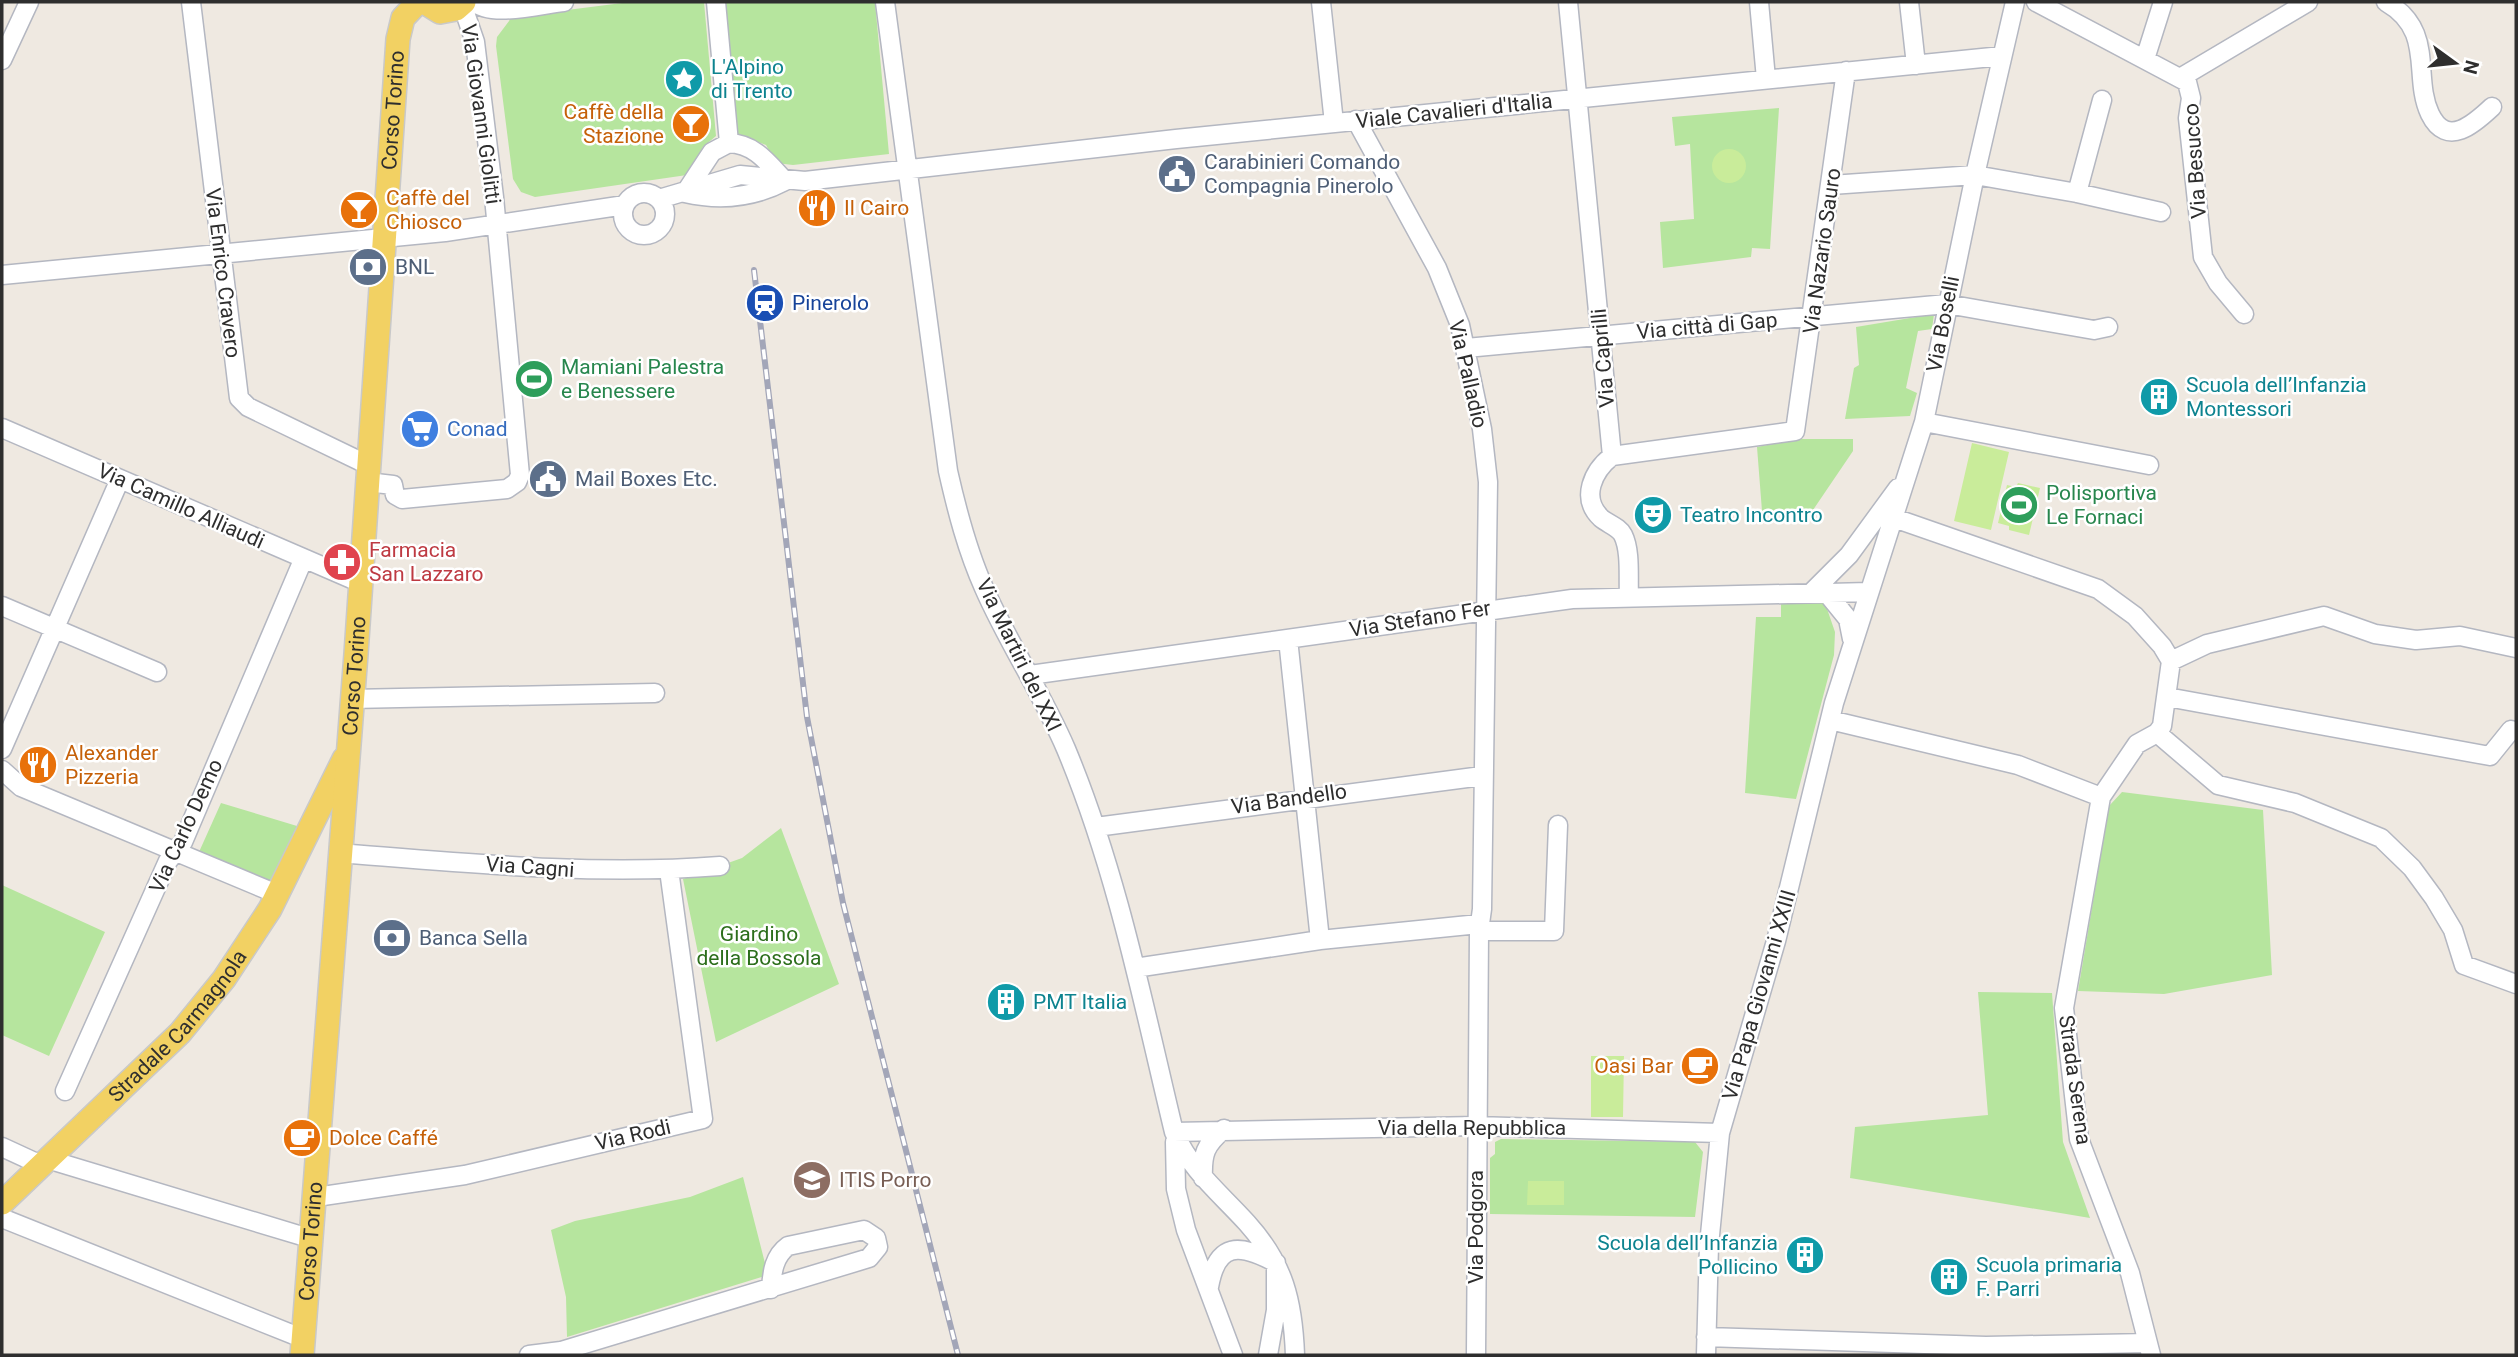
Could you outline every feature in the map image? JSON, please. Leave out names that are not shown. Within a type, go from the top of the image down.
[{"type":"main road","name":"Corso Torino","points":[[303,1347],[361,583],[398,40],[403,18],[418,2]]},
{"type":"main road","points":[[424,2],[440,12],[456,9],[467,2]]},
{"type":"main road","name":"Stradale Carmagnola","points":[[2,1203],[180,1033],[202,1007],[247,945],[277,894],[346,756]]},
{"type":"street","points":[[2,60],[29,2]]},
{"type":"street","name":"Via Enrico Cravero","points":[[191,2],[219,252],[242,404],[368,473]]},
{"type":"street","points":[[467,2],[485,9],[498,10],[564,2]]},
{"type":"street","name":"Via Giovanni Giolitti","points":[[368,473],[393,485],[395,495],[402,499],[507,489],[517,482],[520,465],[496,225],[475,42],[467,2]]},
{"type":"street","points":[[685,193],[712,152],[728,135],[716,2]]},
{"type":"street","name":"Via Martiri del XXI","points":[[885,2],[948,471],[963,535],[985,589],[1065,748],[1096,827],[1135,968],[1174,1132],[1179,1203],[1186,1230],[1233,1352]]},
{"type":"street","points":[[1321,2],[1334,123]]},
{"type":"street","name":"Via Caprilli","points":[[1568,2],[1612,456]]},
{"type":"street","points":[[1759,2],[1766,79]]},
{"type":"street","points":[[1909,2],[1916,65]]},
{"type":"street","name":"Via Boselli","points":[[1852,640],[1924,422],[1947,304],[2015,2]]},
{"type":"street","name":"Via Besucco","points":[[2036,2],[2187,82],[2191,98],[2188,118],[2203,257],[2218,283],[2244,314]]},
{"type":"street","points":[[2145,59],[2163,2]]},
{"type":"street","points":[[2180,78],[2308,2]]},
{"type":"street","points":[[2386,2],[2401,11],[2413,30],[2421,51],[2430,115],[2442,127],[2452,131],[2466,130],[2492,107]]},
{"type":"street","name":"Viale Cavalieri d'Italia","points":[[659,199],[740,175],[785,181],[1356,120],[2002,57]]},
{"type":"street","name":"Via Nazario Sauro","points":[[1612,456],[1795,431],[1814,316],[1846,71]]},
{"type":"street","points":[[2077,192],[2102,100]]},
{"type":"street","name":"Via Palladio","points":[[1356,120],[1437,268],[1466,348],[1489,482],[1485,609]]},
{"type":"street","points":[[728,135],[761,155],[785,181]]},
{"type":"street","points":[[1831,185],[1975,175],[2077,192],[2161,212]]},
{"type":"street","points":[[2,275],[496,225],[625,205],[641,193],[659,199],[664,218],[657,230],[651,234],[639,234],[630,229],[624,218],[625,205]]},
{"type":"street","name":"Via città di Gap","points":[[1466,348],[1947,304],[2094,330],[2108,327]]},
{"type":"street","points":[[1924,422],[2149,465]]},
{"type":"street","name":"Via Camillo Alliaudi","points":[[2,428],[361,583]]},
{"type":"street","points":[[1612,456],[1594,474],[1591,500],[1595,511],[1622,532],[1626,542],[1629,596]]},
{"type":"street","points":[[1852,640],[1848,619],[1819,592],[1908,474]]},
{"type":"street","points":[[2,749],[120,479]]},
{"type":"street","points":[[1830,720],[2018,765],[2101,797],[2137,744],[2157,733],[2165,720],[2171,661],[2162,646],[2135,616],[2098,589],[1894,518]]},
{"type":"street","name":"Via Carlo Demo","points":[[65,1091],[168,861],[177,852],[303,559]]},
{"type":"street","name":"Via Stefano Fer","points":[[1030,675],[1485,609],[1629,596],[1869,592]]},
{"type":"street","points":[[2,606],[157,672]]},
{"type":"street","name":"Via Podgora","points":[[1476,1355],[1476,1126],[1485,609]]},
{"type":"street","points":[[2171,661],[2207,644],[2324,615],[2375,634],[2416,640],[2460,636],[2516,648]]},
{"type":"street","points":[[1287,639],[1320,940]]},
{"type":"street","name":"Via Papa Giovanni XXIII","points":[[1706,1355],[1709,1245],[1720,1133],[1776,941],[1852,640]]},
{"type":"street","points":[[351,699],[655,692]]},
{"type":"street","points":[[2167,697],[2490,756],[2511,730]]},
{"type":"street","points":[[2157,733],[2218,785],[2295,803],[2381,838],[2412,868],[2434,898],[2453,930],[2464,965],[2516,984]]},
{"type":"street","points":[[2,770],[21,787],[277,894]]},
{"type":"street","name":"Via Bandello","points":[[1096,827],[1304,797],[1482,776]]},
{"type":"street","name":"Strada Serena","points":[[2101,797],[2064,1008],[2079,1139],[2130,1273],[2150,1349]]},
{"type":"street","points":[[1135,968],[1320,940],[1479,927],[1554,931],[1558,825]]},
{"type":"street","name":"Via Cagni","points":[[339,853],[568,870],[670,870],[720,866]]},
{"type":"street","name":"Via Rodi","points":[[316,1197],[465,1175],[703,1119],[670,870]]},
{"type":"street","name":"Via della Repubblica","points":[[1174,1132],[1476,1126],[1720,1133]]},
{"type":"street","points":[[1203,1178],[1202,1156],[1207,1143],[1224,1129]]},
{"type":"street","name":"Via Martiri del XXI","points":[[1174,1132],[1186,1158],[1246,1222],[1276,1263],[1292,1303],[1295,1355]]},
{"type":"street","points":[[2,1147],[44,1162],[312,1239]]},
{"type":"street","points":[[2,1218],[303,1347]]},
{"type":"street","points":[[529,1355],[561,1353],[771,1289],[869,1258],[876,1251],[876,1238],[864,1230],[788,1245],[780,1252],[772,1272],[771,1289]]},
{"type":"street","points":[[1209,1287],[1212,1269],[1219,1255],[1231,1250],[1259,1254],[1276,1263],[1276,1310],[1268,1355]]},
{"type":"street","points":[[1706,1337],[2150,1349]]},
{"type":"green space","points":[[630,2],[704,2],[716,136],[703,147],[687,175],[535,197],[521,192],[513,179],[497,37],[512,17]]},
{"type":"green space","points":[[725,2],[875,2],[889,154],[793,165],[776,163],[766,145],[737,134]]},
{"type":"green space","points":[[1779,108],[1770,249],[1752,248],[1751,257],[1663,268],[1660,222],[1694,219],[1690,144],[1675,146],[1672,117]]},
{"type":"green space","points":[[1729,149],[1741,154],[1746,166],[1741,178],[1729,183],[1717,178],[1712,166],[1717,154]]},
{"type":"green space","points":[[1934,314],[1932,329],[1918,331],[1906,388],[1917,393],[1910,416],[1845,419],[1854,368],[1859,365],[1856,327]]},
{"type":"green space","points":[[1799,439],[1853,439],[1853,451],[1813,510],[1762,511],[1757,447]]},
{"type":"green space","points":[[1972,443],[2009,452],[1991,530],[1954,521]]},
{"type":"green space","name":"Polisportiva Le Fornaci","points":[[2018,483],[2040,488],[2029,535],[2009,530],[2009,526],[1998,523],[2007,485],[2016,487]]},
{"type":"green space","points":[[1825,603],[1835,632],[1834,655],[1796,799],[1745,793],[1756,617],[1781,617],[1781,604]]},
{"type":"green space","points":[[2122,792],[2263,810],[2272,975],[2164,994],[2078,991],[2109,806]]},
{"type":"green space","points":[[221,803],[297,826],[272,883],[199,852]]},
{"type":"green space","name":"Giardino della Bossola","points":[[781,828],[839,984],[716,1042],[683,879],[742,858]]},
{"type":"green space","points":[[2,885],[105,932],[49,1056],[2,1035]]},
{"type":"green space","points":[[1978,992],[2052,993],[2063,1142],[2090,1218],[1850,1178],[1855,1127],[1988,1115]]},
{"type":"green space","points":[[1591,1056],[1624,1056],[1623,1117],[1591,1117]]},
{"type":"green space","points":[[1501,1139],[1695,1142],[1703,1152],[1695,1217],[1490,1214],[1490,1158],[1495,1154],[1495,1142]]},
{"type":"green space","points":[[743,1177],[768,1275],[567,1337],[566,1297],[551,1230],[575,1221],[690,1197]]},
{"type":"green space","points":[[1528,1181],[1564,1181],[1564,1205],[1527,1205]]},
{"type":"railway","points":[[754,270],[807,717],[843,903],[958,1355]]},
{"type":"place","name":"L'Alpino di Trento","points":[[684,79]]},
{"type":"place","name":"Caffè della Stazione","points":[[691,124]]},
{"type":"place","name":"Carabinieri Comando Compagnia Pinerolo","points":[[1177,174]]},
{"type":"place","name":"Il Cairo","points":[[817,208]]},
{"type":"place","name":"Caffè del Chiosco","points":[[359,210]]},
{"type":"place","name":"BNL","points":[[368,267]]},
{"type":"place","name":"Pinerolo","points":[[765,303]]},
{"type":"place","name":"Mamiani Palestra e Benessere","points":[[534,379]]},
{"type":"place","name":"Scuola dell’Infanzia Montessori","points":[[2159,397]]},
{"type":"place","name":"Conad","points":[[420,429]]},
{"type":"place","name":"Mail Boxes Etc.","points":[[548,479]]},
{"type":"place","name":"Polisportiva Le Fornaci","points":[[2019,505]]},
{"type":"place","name":"Teatro Incontro","points":[[1653,515]]},
{"type":"place","name":"Farmacia San Lazzaro","points":[[342,562]]},
{"type":"place","name":"Alexander Pizzeria","points":[[38,765]]},
{"type":"place","name":"Banca Sella","points":[[392,938]]},
{"type":"place","name":"PMT Italia","points":[[1006,1002]]},
{"type":"place","name":"Oasi Bar","points":[[1700,1066]]},
{"type":"place","name":"Dolce Caffé","points":[[302,1138]]},
{"type":"place","name":"ITIS Porro","points":[[812,1180]]},
{"type":"place","name":"Scuola dell’Infanzia Pollicino","points":[[1805,1255]]},
{"type":"place","name":"Scuola primaria F. Parri","points":[[1949,1277]]}]
